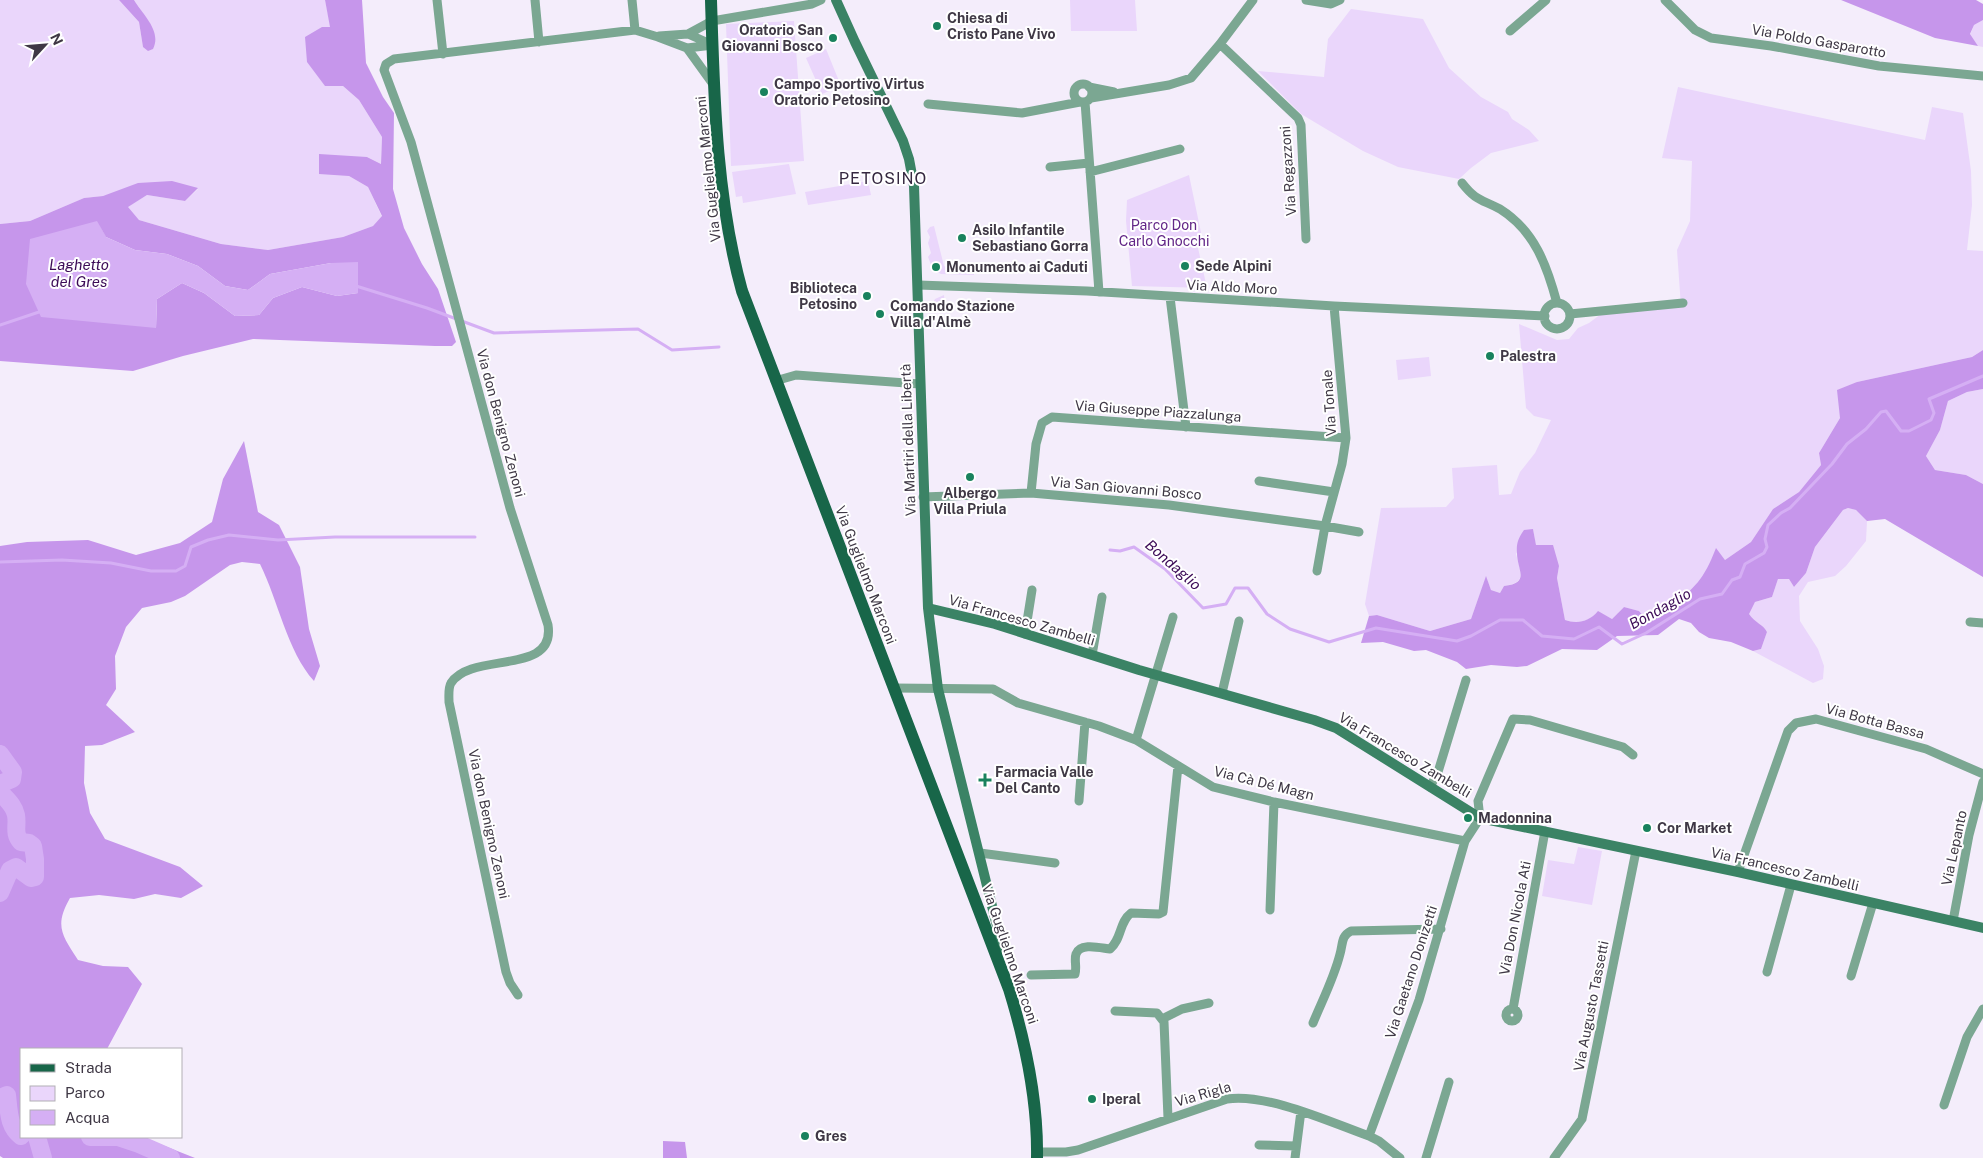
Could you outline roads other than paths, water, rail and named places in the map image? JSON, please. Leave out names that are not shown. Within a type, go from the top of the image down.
[{"type":"main road","name":"Via Guglielmo Marconi","points":[[711,0],[720,171],[731,246],[748,309],[997,954],[1020,1025],[1031,1074],[1037,1155]]},
{"type":"main road","name":"Via Martiri della Libertà","points":[[836,0],[910,159],[914,186],[918,285],[923,497],[928,608],[938,688],[997,926],[997,954]]},
{"type":"main road","name":"Via Francesco Zambelli","points":[[928,608],[995,624],[1336,728],[1480,818],[1738,872],[1983,928]]},
{"type":"main road","points":[[979,908],[986,902],[988,888]]},
{"type":"street","points":[[437,0],[442,54]]},
{"type":"street","points":[[535,0],[539,42]]},
{"type":"street","points":[[632,0],[635,30]]},
{"type":"street","name":"Via don Benigno Zenoni","points":[[658,37],[688,34],[712,22],[812,4],[821,0]]},
{"type":"street","points":[[928,104],[1022,113],[1169,85],[1191,78],[1220,44],[1253,0]]},
{"type":"street","points":[[1306,0],[1331,4],[1340,0]]},
{"type":"street","points":[[1510,31],[1546,0]]},
{"type":"street","name":"Via Poldo Gasparotto","points":[[1664,0],[1695,30],[1711,38],[1771,46],[1880,66],[1983,76]]},
{"type":"street","name":"Via don Benigno Zenoni","points":[[518,995],[510,983],[506,972],[448,692],[451,683],[459,675],[472,669],[540,652],[547,644],[550,635],[510,508],[411,142],[384,70],[386,64],[394,59],[635,30],[687,48],[713,45]]},
{"type":"street","name":"Via don Benigno Zenoni","points":[[688,34],[713,45]]},
{"type":"street","name":"Via Regazzoni","points":[[1220,44],[1298,118],[1301,125],[1306,239]]},
{"type":"street","points":[[687,48],[714,85]]},
{"type":"street","points":[[1085,101],[1074,96],[1076,88],[1081,84],[1119,93]]},
{"type":"street","points":[[1089,87],[1092,92],[1085,101],[1099,292]]},
{"type":"street","points":[[1050,167],[1090,168],[1180,149]]},
{"type":"street","points":[[1462,183],[1474,197],[1500,210],[1524,229],[1535,243],[1542,257],[1557,303]]},
{"type":"street","name":"Via Aldo Moro","points":[[918,285],[1099,292],[1545,316]]},
{"type":"street","points":[[1170,297],[1186,427]]},
{"type":"street","points":[[1557,303],[1564,305],[1570,314],[1566,326],[1558,329],[1547,324],[1545,316],[1547,309],[1557,303]]},
{"type":"street","points":[[1570,314],[1682,303]]},
{"type":"street","name":"Via Tonale","points":[[1325,526],[1342,464],[1346,438],[1334,306]]},
{"type":"street","points":[[775,381],[796,374],[920,384]]},
{"type":"street","name":"Via Giuseppe Piazzalunga","points":[[1031,493],[1036,444],[1042,423],[1052,417],[1346,438]]},
{"type":"street","points":[[1259,481],[1334,492]]},
{"type":"street","name":"Via San Giovanni Bosco","points":[[923,497],[1031,493],[1169,505],[1359,532]]},
{"type":"street","points":[[1317,571],[1325,526]]},
{"type":"street","points":[[1025,634],[1032,590]]},
{"type":"street","points":[[1092,655],[1102,597]]},
{"type":"street","points":[[1136,740],[1173,617]]},
{"type":"street","points":[[1222,693],[1239,621]]},
{"type":"street","points":[[1970,622],[1983,623]]},
{"type":"street","points":[[1430,787],[1438,772],[1466,680]]},
{"type":"street","name":"Via Cà Dé Magn","points":[[894,688],[993,689],[1018,702],[1085,722],[1136,740],[1213,787],[1274,802],[1465,841]]},
{"type":"street","points":[[1480,818],[1478,801],[1513,719],[1530,720],[1623,747],[1633,755]]},
{"type":"street","name":"Via Botta Bassa","points":[[1738,872],[1788,731],[1796,723],[1816,720],[1926,749],[1983,774]]},
{"type":"street","points":[[1079,801],[1085,722]]},
{"type":"street","points":[[1031,975],[1075,974],[1076,954],[1079,949],[1084,947],[1110,949],[1115,945],[1123,920],[1131,913],[1158,914],[1163,912],[1178,766]]},
{"type":"street","name":"Via Lepanto","points":[[1953,921],[1970,835],[1983,782]]},
{"type":"street","points":[[1270,910],[1274,802]]},
{"type":"street","name":"Via Gaetano Donizetti","points":[[1369,1136],[1419,1000],[1465,841],[1480,818]]},
{"type":"street","name":"Via Don Nicola Ati","points":[[1513,1009],[1545,832]]},
{"type":"street","name":"Via Augusto Tassetti","points":[[1554,1158],[1582,1119],[1636,851]]},
{"type":"street","points":[[980,853],[1054,863]]},
{"type":"street","points":[[1767,972],[1792,885]]},
{"type":"street","name":"Via Francesco Zambelli","points":[[1851,976],[1873,903]]},
{"type":"street","points":[[1313,1024],[1336,968],[1343,938],[1346,933],[1351,931],[1441,929]]},
{"type":"street","points":[[1162,1019],[1182,1009],[1209,1003]]},
{"type":"street","points":[[1944,1105],[1967,1037],[1983,1009]]},
{"type":"street","points":[[1115,1011],[1157,1013],[1164,1022],[1168,1118]]},
{"type":"street","points":[[1426,1158],[1449,1082]]},
{"type":"street","name":"Via Rigla","points":[[1037,1155],[1066,1155],[1168,1118],[1237,1098],[1250,1098],[1301,1111],[1369,1136],[1380,1141],[1400,1158]]},
{"type":"street","points":[[1296,1158],[1301,1111]]},
{"type":"street","points":[[1259,1145],[1296,1146]]},
{"type":"water","name":"Laghetto del Gres","points":[[97,221],[106,237],[135,250],[167,254],[198,266],[225,286],[248,290],[270,274],[331,263],[358,262],[358,293],[337,296],[302,287],[273,298],[259,315],[235,316],[204,293],[182,283],[157,299],[156,328],[41,317],[26,284],[30,239]]},
{"type":"waterway","points":[[356,286],[427,308],[494,333],[638,329],[672,350],[719,347]]},
{"type":"waterway","points":[[0,325],[42,311]]},
{"type":"waterway","name":"Bondaglio","points":[[1110,550],[1120,551],[1134,547],[1165,569],[1203,608],[1226,604],[1235,588],[1248,588],[1267,614],[1290,629],[1329,642],[1376,628],[1457,641],[1471,636],[1500,620],[1523,620],[1542,636],[1574,639],[1599,627],[1622,644],[1646,633],[1700,599],[1722,594],[1732,580],[1740,577],[1745,564],[1764,553],[1767,547],[1765,539],[1768,525],[1781,513],[1790,508],[1832,464],[1847,444],[1866,429],[1881,412],[1886,411],[1901,431],[1909,431],[1931,420],[1934,413],[1929,399],[1983,376]]},
{"type":"waterway","points":[[0,562],[62,560],[111,563],[151,571],[176,571],[185,566],[191,547],[208,540],[229,535],[278,540],[335,537],[475,537]]},
{"type":"waterway","points":[[0,754],[13,772],[12,779],[0,784]]},
{"type":"waterway","points":[[0,792],[14,808],[16,832],[21,842],[29,843],[33,846],[35,859],[35,877],[31,878],[16,867],[10,870],[0,893]]},
{"type":"waterway","points":[[0,1098],[7,1095],[11,1123],[20,1135]]},
{"type":"waterway","points":[[37,1138],[43,1158]]},
{"type":"waterway","points":[[121,1138],[171,1158]]},
{"type":"place","name":"Chiesa di Cristo Pane Vivo","points":[[937,26]]},
{"type":"place","name":"Oratorio San Giovanni Bosco","points":[[833,38]]},
{"type":"place","name":"Campo Sportivo Virtus Oratorio Petosino","points":[[764,92]]},
{"type":"place","name":"Asilo Infantile Sebastiano Gorra","points":[[962,238]]},
{"type":"place","name":"Sede Alpini","points":[[1185,266]]},
{"type":"place","name":"Monumento ai Caduti","points":[[936,267]]},
{"type":"place","name":"Biblioteca Petosino","points":[[867,296]]},
{"type":"place","name":"Comando Stazione Villa d'Almè","points":[[880,314]]},
{"type":"place","name":"Palestra","points":[[1490,356]]},
{"type":"place","name":"Albergo Villa Priula","points":[[970,477]]},
{"type":"place","name":"Farmacia Valle Del Canto","points":[[985,780]]},
{"type":"place","name":"Madonnina","points":[[1468,818]]},
{"type":"place","name":"Cor Market","points":[[1647,828]]},
{"type":"place","name":"Iperal","points":[[1092,1099]]},
{"type":"place","name":"Gres","points":[[805,1136]]},
{"type":"district","name":"PETOSINO","points":[[883,178]]},
{"type":"park label","name":"Parco Don Carlo Gnocchi","points":[[1164,234]]}]
